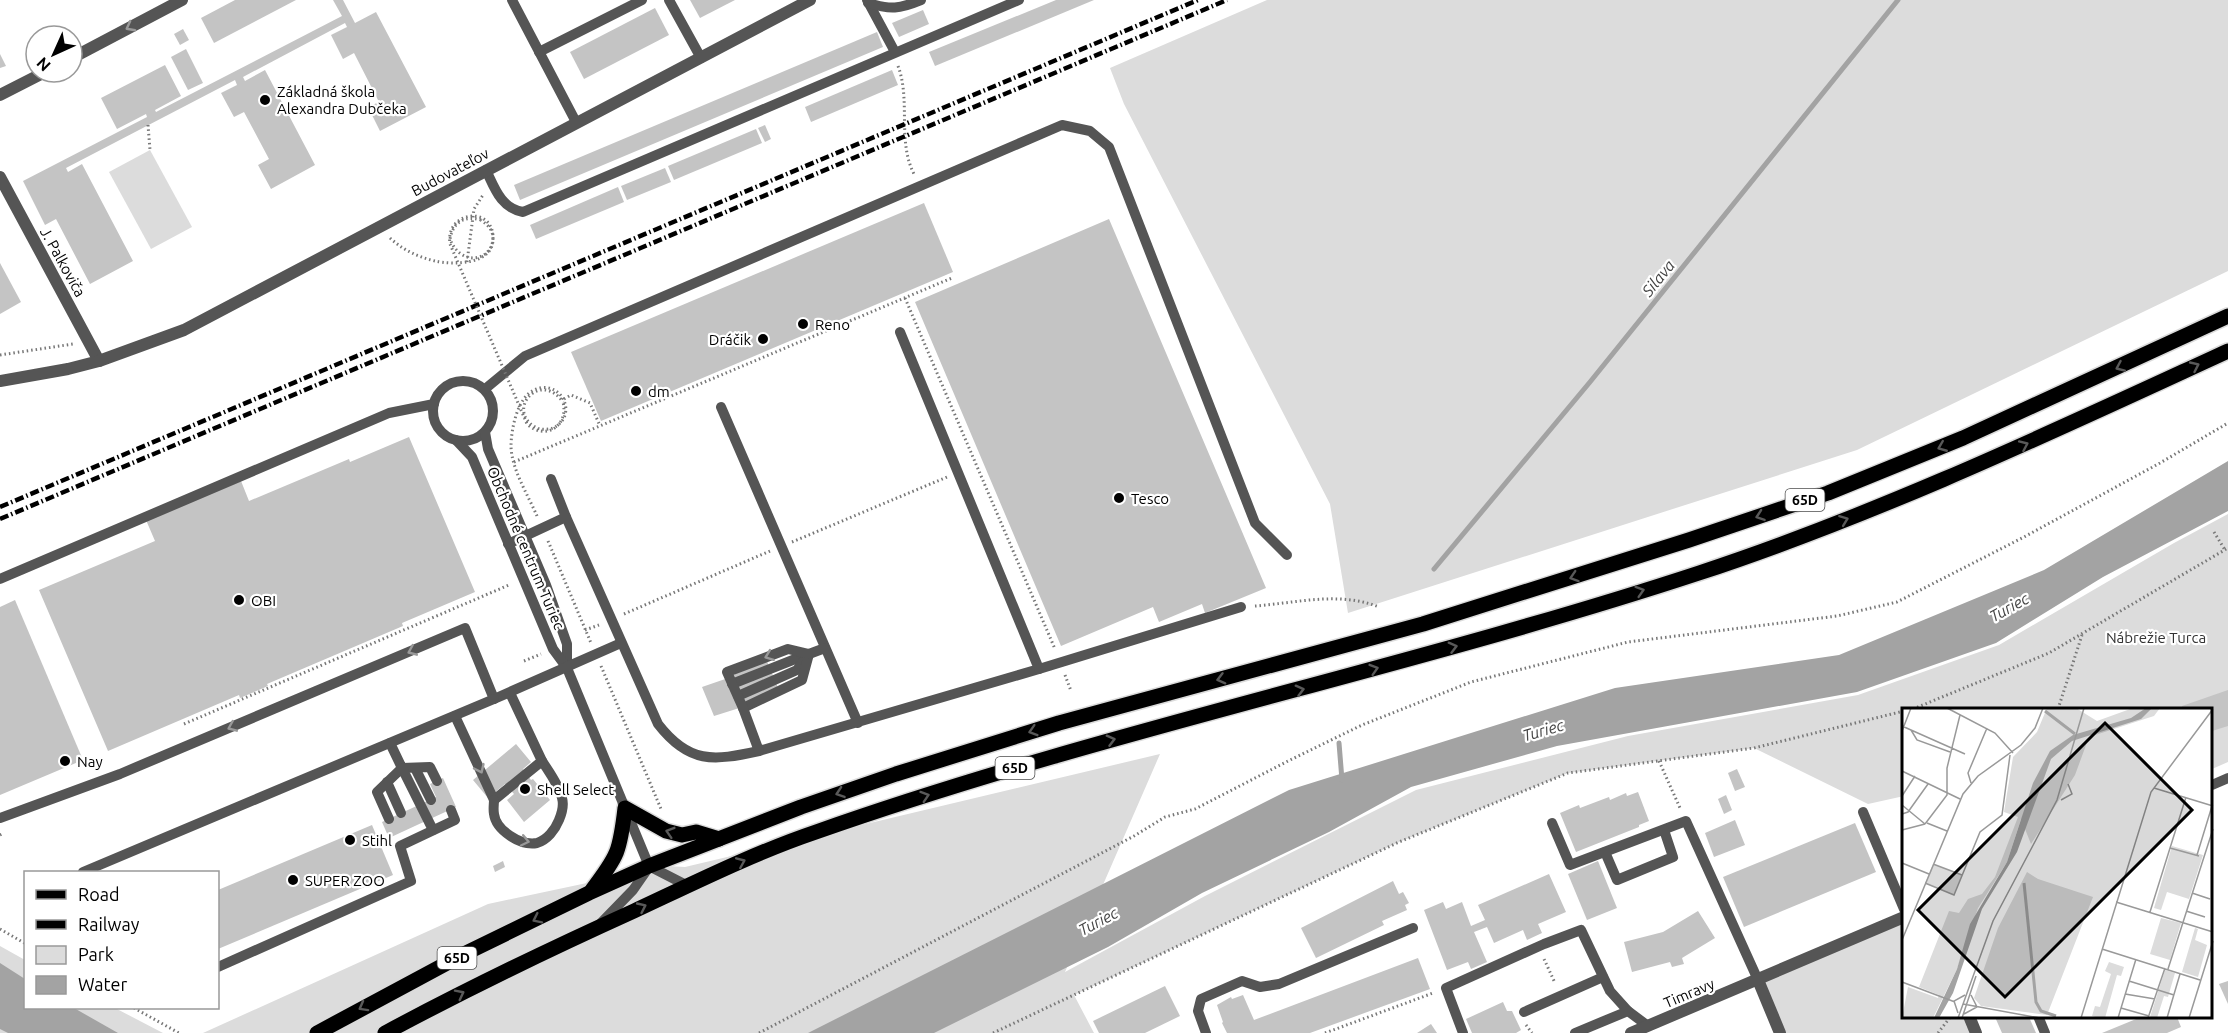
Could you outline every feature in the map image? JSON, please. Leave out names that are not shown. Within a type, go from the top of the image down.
[{"type":"main road","name":"65D","points":[[317,1033],[464,954],[589,893],[649,866],[801,807],[1059,723],[1423,624],[1689,540],[1828,493],[1963,438],[2228,316]]},
{"type":"main road","name":"65D","points":[[386,1033],[596,928],[812,833],[1063,753],[1542,622],[1703,572],[1844,520],[1979,465],[2228,351]]},
{"type":"main road","points":[[589,893],[613,863],[620,848],[625,808],[666,831],[682,835],[696,832],[719,839]]},
{"type":"street","points":[[84,52],[182,0]]},
{"type":"street","name":"Budovateľov","points":[[0,381],[99,361],[184,330],[810,0]]},
{"type":"street","points":[[0,95],[24,83]]},
{"type":"street","name":"J. Palkoviča","points":[[0,177],[99,361]]},
{"type":"street","name":"Timravy","points":[[1631,1033],[1902,918]]},
{"type":"street","points":[[1758,980],[1780,1033]]},
{"type":"street","points":[[1969,1018],[1976,1033]]},
{"type":"lane","points":[[512,0],[576,122]]},
{"type":"lane","points":[[539,52],[642,0]]},
{"type":"lane","points":[[669,0],[701,58]]},
{"type":"lane","points":[[867,1],[892,9],[903,8],[921,0]]},
{"type":"lane","points":[[486,170],[504,204],[513,210],[523,212],[1020,0]]},
{"type":"lane","points":[[867,1],[895,52]]},
{"type":"lane","points":[[484,389],[525,356],[1062,125],[1090,131],[1109,147],[1255,523],[1287,555]]},
{"type":"lane","points":[[900,332],[1039,669]]},
{"type":"lane","points":[[454,381],[471,381],[484,389],[489,395],[494,410],[490,426],[485,432],[472,440],[456,440],[449,438],[437,427],[434,420],[434,404],[441,390],[454,381]]},
{"type":"lane","points":[[0,579],[389,413],[434,404]]},
{"type":"lane","points":[[721,407],[858,723]]},
{"type":"lane","name":"Obchodné centrum Turiec","points":[[485,432],[488,449],[546,585],[567,644],[567,668]]},
{"type":"lane","name":"Obchodné centrum Turiec","points":[[456,440],[472,457],[553,649],[567,668],[649,866]]},
{"type":"lane","points":[[551,479],[657,724],[678,746],[700,756],[725,759],[759,751],[1241,607]]},
{"type":"lane","points":[[508,544],[566,517]]},
{"type":"lane","points":[[0,819],[120,774],[465,628],[494,699]]},
{"type":"lane","points":[[87,871],[510,693],[621,643]]},
{"type":"lane","points":[[738,696],[797,670],[809,654],[825,648]]},
{"type":"lane","points":[[759,751],[727,672],[788,649],[809,654]]},
{"type":"lane","points":[[743,708],[802,680],[809,654]]},
{"type":"lane","points":[[455,716],[494,800],[494,814],[506,833],[528,843],[538,843],[548,837],[557,826],[562,813],[563,800],[510,693]]},
{"type":"lane","points":[[390,743],[402,768],[438,828]]},
{"type":"lane","points":[[494,800],[542,761]]},
{"type":"lane","points":[[389,819],[377,792],[402,768],[430,767],[437,781]]},
{"type":"lane","points":[[415,768],[431,800]]},
{"type":"lane","points":[[2213,784],[2228,778]]},
{"type":"lane","points":[[387,782],[401,813]]},
{"type":"lane","points":[[400,846],[455,820],[451,810]]},
{"type":"lane","points":[[1863,812],[1902,904]]},
{"type":"lane","points":[[438,815],[438,828]]},
{"type":"lane","points":[[1552,823],[1570,866],[1686,821],[1758,980]]},
{"type":"lane","points":[[408,829],[413,840]]},
{"type":"lane","points":[[1605,852],[1617,880],[1673,857],[1664,830]]},
{"type":"lane","points":[[219,967],[411,881],[396,834]]},
{"type":"lane","points":[[596,928],[633,890],[649,866],[688,886]]},
{"type":"lane","points":[[1206,1033],[1198,1011],[1201,999],[1216,991],[1242,981],[1260,987],[1279,984],[1413,928]]},
{"type":"lane","points":[[1463,1033],[1446,988],[1581,930],[1610,991],[1628,1011],[1647,1026]]},
{"type":"lane","points":[[1524,1012],[1603,977]]},
{"type":"lane","points":[[1575,1033],[1628,1011]]},
{"type":"lane","points":[[2038,1018],[2045,1033]]},
{"type":"path","points":[[895,52],[904,91],[904,124],[908,161],[920,186]]},
{"type":"path","points":[[148,125],[150,150]]},
{"type":"path","points":[[467,262],[474,209],[492,184]]},
{"type":"path","points":[[388,237],[403,250],[436,262],[467,262],[486,255],[490,250],[493,243],[493,237],[491,230],[482,220],[474,218],[467,218],[455,225],[450,239],[454,249],[466,258],[486,253],[490,248],[493,241],[493,234],[491,228],[482,218],[468,216],[461,218],[451,230],[449,238],[450,244],[527,424],[538,432],[552,431],[562,422],[564,415],[563,402],[554,392],[539,390],[526,399],[523,408],[528,422],[539,429],[546,430],[559,424],[563,419],[566,413],[564,399],[555,389],[548,387],[534,390],[527,395],[513,426],[511,448],[514,462],[664,816]]},
{"type":"path","points":[[514,462],[952,278]]},
{"type":"path","points":[[905,298],[1060,662]]},
{"type":"path","points":[[0,355],[77,343]]},
{"type":"path","points":[[564,399],[571,395],[590,403],[600,426]]},
{"type":"path","points":[[759,1033],[1134,836],[1165,817],[1195,809],[1362,725],[1471,682],[1628,642],[1837,616],[1897,602],[2024,537],[2228,423]]},
{"type":"path","points":[[1915,708],[2049,653],[2226,549],[2214,532]]},
{"type":"path","points":[[184,724],[509,585]]},
{"type":"path","points":[[1241,607],[1338,598],[1362,601],[1379,608]]},
{"type":"path","points":[[2058,708],[2082,633]]},
{"type":"path","points":[[993,1033],[1399,842],[1568,773],[1754,748],[1902,711]]},
{"type":"path","points":[[1659,761],[1686,821]]},
{"type":"path","points":[[0,929],[24,943]]},
{"type":"path","points":[[1538,947],[1561,995]]},
{"type":"path","points":[[1325,1033],[1446,988]]},
{"type":"path","points":[[136,1009],[179,1033]]},
{"type":"path","points":[[1938,1033],[1950,1018]]},
{"type":"green space","points":[[1267,0],[2228,0],[2228,271],[1857,450],[1348,613],[1330,504],[1124,104],[1110,68]]},
{"type":"green space","points":[[150,150],[192,227],[151,249],[109,172]]},
{"type":"green space","name":"Nábrežie Turca","points":[[2228,514],[2228,762],[2213,769],[2213,708],[1902,708],[1902,796],[1868,804],[1754,748],[1568,773],[1399,842],[1074,995],[1094,1033],[203,1033],[488,904],[667,866],[685,867],[1160,754],[1065,972],[1205,896],[1416,790],[1628,736],[1858,695],[1999,645]]},
{"type":"green space","points":[[1902,918],[1902,1018],[1969,1018],[1976,1033],[1780,1033],[1758,980]]},
{"type":"green space","points":[[0,946],[24,959],[24,1009],[117,1009],[163,1033],[0,1033]]},
{"type":"water","name":"Turiec","points":[[2228,461],[2228,511],[2103,577],[1996,643],[1857,692],[1557,746],[1411,787],[1329,832],[1202,893],[1108,947],[934,1033],[808,1033],[1289,790],[1615,688],[1839,655],[2044,570]]},
{"type":"water","points":[[0,963],[24,978],[24,1009],[76,1009],[118,1033],[8,1033],[0,1029]]},
{"type":"building","points":[[235,0],[296,0],[214,43],[201,18]]},
{"type":"building","points":[[333,0],[343,0],[355,23],[376,12],[426,107],[380,131],[368,107],[379,102],[354,53],[343,59],[331,35],[347,27],[345,23],[243,77],[245,81],[265,70],[315,165],[271,189],[258,165],[269,159],[244,112],[234,117],[221,93],[237,85],[235,80],[66,168],[68,172],[82,164],[133,261],[90,284],[56,219],[45,225],[23,181],[147,117],[146,114],[117,129],[101,98],[165,65],[181,96],[155,110],[156,112],[342,16]]},
{"type":"building","points":[[690,0],[735,0],[700,18]]},
{"type":"building","points":[[1056,0],[1094,0],[935,66],[929,52]]},
{"type":"building","points":[[655,8],[669,35],[584,79],[570,52]]},
{"type":"building","points":[[923,10],[929,24],[899,37],[892,23]]},
{"type":"building","points":[[183,29],[189,40],[180,45],[174,34]]},
{"type":"building","points":[[877,32],[883,47],[520,200],[514,185]]},
{"type":"building","points":[[186,49],[203,83],[188,90],[171,57]]},
{"type":"building","points":[[0,54],[6,66],[0,68]]},
{"type":"building","points":[[892,70],[898,85],[811,122],[805,107]]},
{"type":"building","points":[[765,125],[771,139],[765,142],[758,128]]},
{"type":"building","points":[[756,129],[762,143],[674,180],[668,166]]},
{"type":"building","points":[[665,168],[671,182],[627,200],[621,186]]},
{"type":"building","points":[[618,187],[624,202],[536,239],[530,225]]},
{"type":"building","points":[[924,203],[953,272],[601,421],[571,352]]},
{"type":"building","points":[[1109,219],[1266,588],[1205,613],[1202,604],[1159,622],[1153,607],[1061,646],[915,302]]},
{"type":"building","points":[[0,263],[21,302],[0,314]]},
{"type":"building","points":[[409,437],[475,592],[402,623],[403,626],[267,684],[268,686],[240,698],[239,695],[108,751],[39,590],[155,541],[146,520],[241,481],[249,501],[349,459],[350,462]]},
{"type":"building","points":[[15,600],[83,760],[0,795],[0,607]]},
{"type":"building","points":[[764,654],[781,695],[714,716],[702,687],[731,677]]},
{"type":"building","points":[[2228,690],[2228,726],[2213,731],[2213,708],[2183,708],[2182,706]]},
{"type":"building","points":[[516,744],[531,762],[523,769],[550,800],[524,822],[507,800],[514,794],[505,784],[488,798],[473,780]]},
{"type":"building","points":[[1737,769],[1745,787],[1735,791],[1728,773]]},
{"type":"building","points":[[443,778],[456,807],[389,838],[382,822],[436,797],[430,784]]},
{"type":"building","points":[[1638,792],[1649,821],[1576,852],[1560,813],[1579,805],[1580,808],[1609,797],[1610,800],[1626,793],[1627,796]]},
{"type":"building","points":[[1726,795],[1732,810],[1724,814],[1718,799]]},
{"type":"building","points":[[1735,820],[1745,845],[1714,857],[1705,833]]},
{"type":"building","points":[[1855,823],[1876,872],[1744,927],[1723,877]]},
{"type":"building","points":[[372,825],[393,875],[219,949],[219,890]]},
{"type":"building","points":[[503,861],[505,867],[495,872],[493,866]]},
{"type":"building","points":[[1598,861],[1617,908],[1587,920],[1568,874]]},
{"type":"building","points":[[1549,874],[1566,912],[1538,924],[1542,933],[1527,940],[1523,930],[1494,943],[1487,927],[1474,932],[1487,962],[1471,969],[1468,962],[1447,970],[1424,910],[1443,902],[1446,909],[1462,902],[1471,926],[1485,920],[1478,905]]},
{"type":"building","points":[[1393,881],[1399,894],[1403,892],[1409,903],[1405,905],[1407,910],[1382,921],[1384,925],[1316,958],[1301,928]]},
{"type":"building","points":[[1698,911],[1715,938],[1682,958],[1684,964],[1672,967],[1670,962],[1632,972],[1624,942],[1663,932]]},
{"type":"building","points":[[1418,958],[1430,989],[1310,1033],[1227,1033],[1222,1023],[1217,1005],[1231,997],[1232,999],[1243,995],[1254,1020]]},
{"type":"building","points":[[2228,981],[2228,1004],[2219,984]]},
{"type":"building","points":[[1165,986],[1180,1016],[1145,1033],[1099,1033],[1093,1021]]},
{"type":"building","points":[[1503,1002],[1507,1011],[1512,1011],[1521,1030],[1516,1033],[1472,1033],[1466,1019]]},
{"type":"building","points":[[1995,1018],[2029,1018],[2036,1033],[2002,1033]]},
{"type":"building","points":[[2139,1018],[2177,1018],[2181,1027],[2167,1033],[2102,1033]]},
{"type":"building","points":[[1431,1024],[1437,1033],[1417,1033]]},
{"type":"waterway","name":"Silava","points":[[1434,569],[1590,382],[1898,0]]},
{"type":"waterway","name":"Silava","points":[[1339,743],[1342,780]]},
{"type":"railway","points":[[0,507],[1198,0]]},
{"type":"railway","points":[[0,519],[1227,0]]},
{"type":"place","name":"Základná škola Alexandra Dubčeka","points":[[265,100]]},
{"type":"place","name":"Reno","points":[[803,324]]},
{"type":"place","name":"Dráčik","points":[[763,339]]},
{"type":"place","name":"dm","points":[[636,391]]},
{"type":"place","name":"Tesco","points":[[1119,498]]},
{"type":"place","name":"OBI","points":[[239,600]]},
{"type":"place","name":"Nay","points":[[65,761]]},
{"type":"place","name":"Shell Select","points":[[525,789]]},
{"type":"place","name":"Stihl","points":[[350,840]]},
{"type":"place","name":"SUPER ZOO","points":[[293,880]]}]
